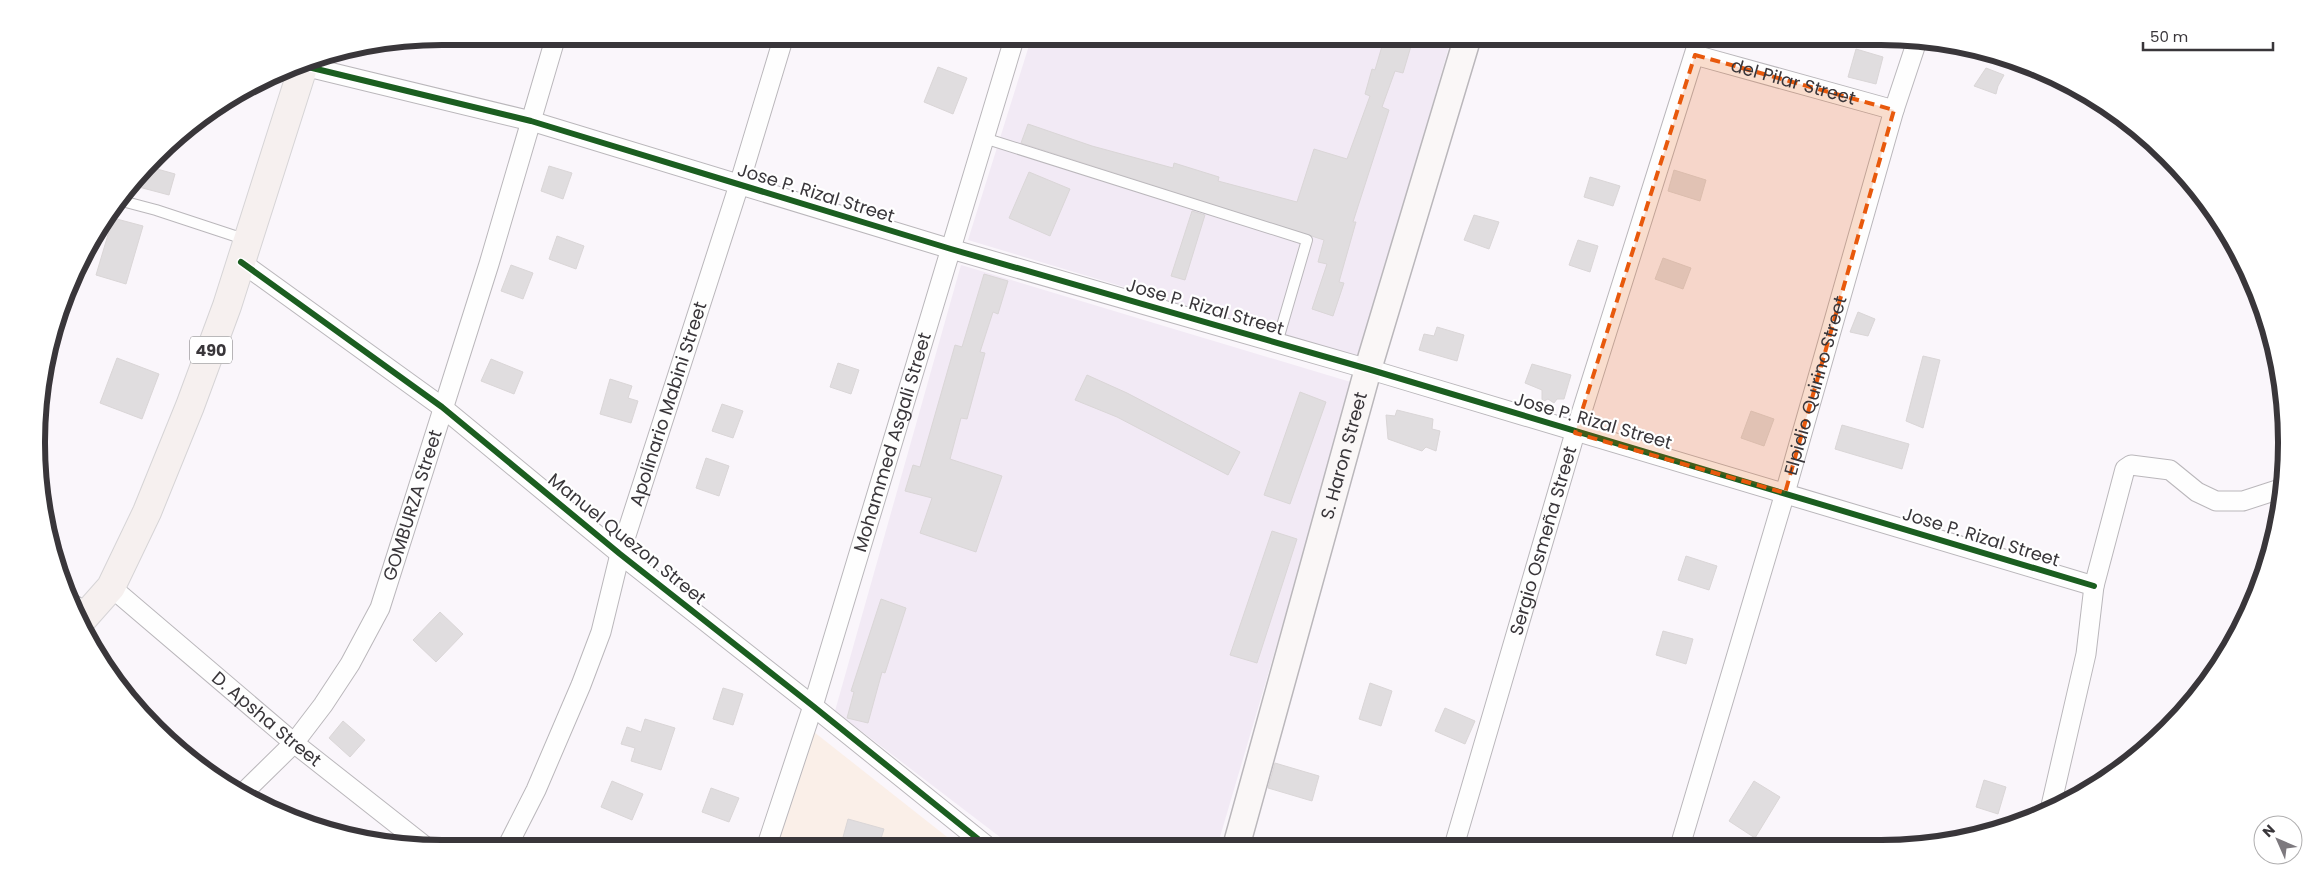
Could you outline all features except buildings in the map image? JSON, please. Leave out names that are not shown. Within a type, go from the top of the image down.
[{"type":"main road","name":"490","points":[[85,616],[111,587],[147,512],[190,406],[244,251],[303,70]]},
{"type":"street","name":"GOMBURZA Street","points":[[247,789],[294,743],[323,705],[350,664],[380,608],[442,407],[489,264],[553,45]]},
{"type":"street","name":"Apolinario Mabini Street","points":[[511,840],[536,790],[581,685],[601,632],[620,554],[739,185],[781,45]]},
{"type":"street","name":"Mohammed Asgali Street","points":[[769,840],[813,706],[1012,45]]},
{"type":"street","name":"S. Haron Street","points":[[1238,840],[1368,369],[1465,45]]},
{"type":"street","name":"Sergio Osmeña Street","points":[[1456,840],[1575,432],[1698,45]]},
{"type":"street","name":"Elpidio Quirino Street","points":[[1682,840],[1785,493],[1894,110],[1915,47]]},
{"type":"street","name":"del Pilar Street","points":[[1695,54],[1894,110]]},
{"type":"street","name":"Jose P. Rizal Street","points":[[316,66],[531,121],[951,249],[1368,369],[2094,586]]},
{"type":"street","name":"Manuel Quezon Street","points":[[244,251],[442,407],[620,554],[813,706],[978,840]]},
{"type":"street","points":[[2052,801],[2086,654],[2094,586],[2124,472],[2131,465],[2170,470],[2197,492],[2216,501],[2243,501],[2275,491]]},
{"type":"street","name":"D. Apsha Street","points":[[111,587],[294,743],[417,839]]},
{"type":"lane","points":[[984,138],[1307,240],[1277,343]]},
{"type":"lane","points":[[126,202],[156,210],[244,251]]},
{"type":"highlighted area","points":[[1695,55],[1894,110],[1785,493],[1575,433]]},
{"type":"shaded area","points":[[1029,45],[1449,45],[1360,358],[968,240]]},
{"type":"shaded area","points":[[961,265],[1354,383],[1219,840],[1004,840],[835,711]]},
{"type":"shaded area","points":[[814,732],[951,840],[779,840]]},
{"type":"cycle path","points":[[311,68],[531,121],[951,249],[1368,369],[2094,586]]},
{"type":"cycle path","points":[[241,262],[442,407],[620,554],[979,840]]}]
